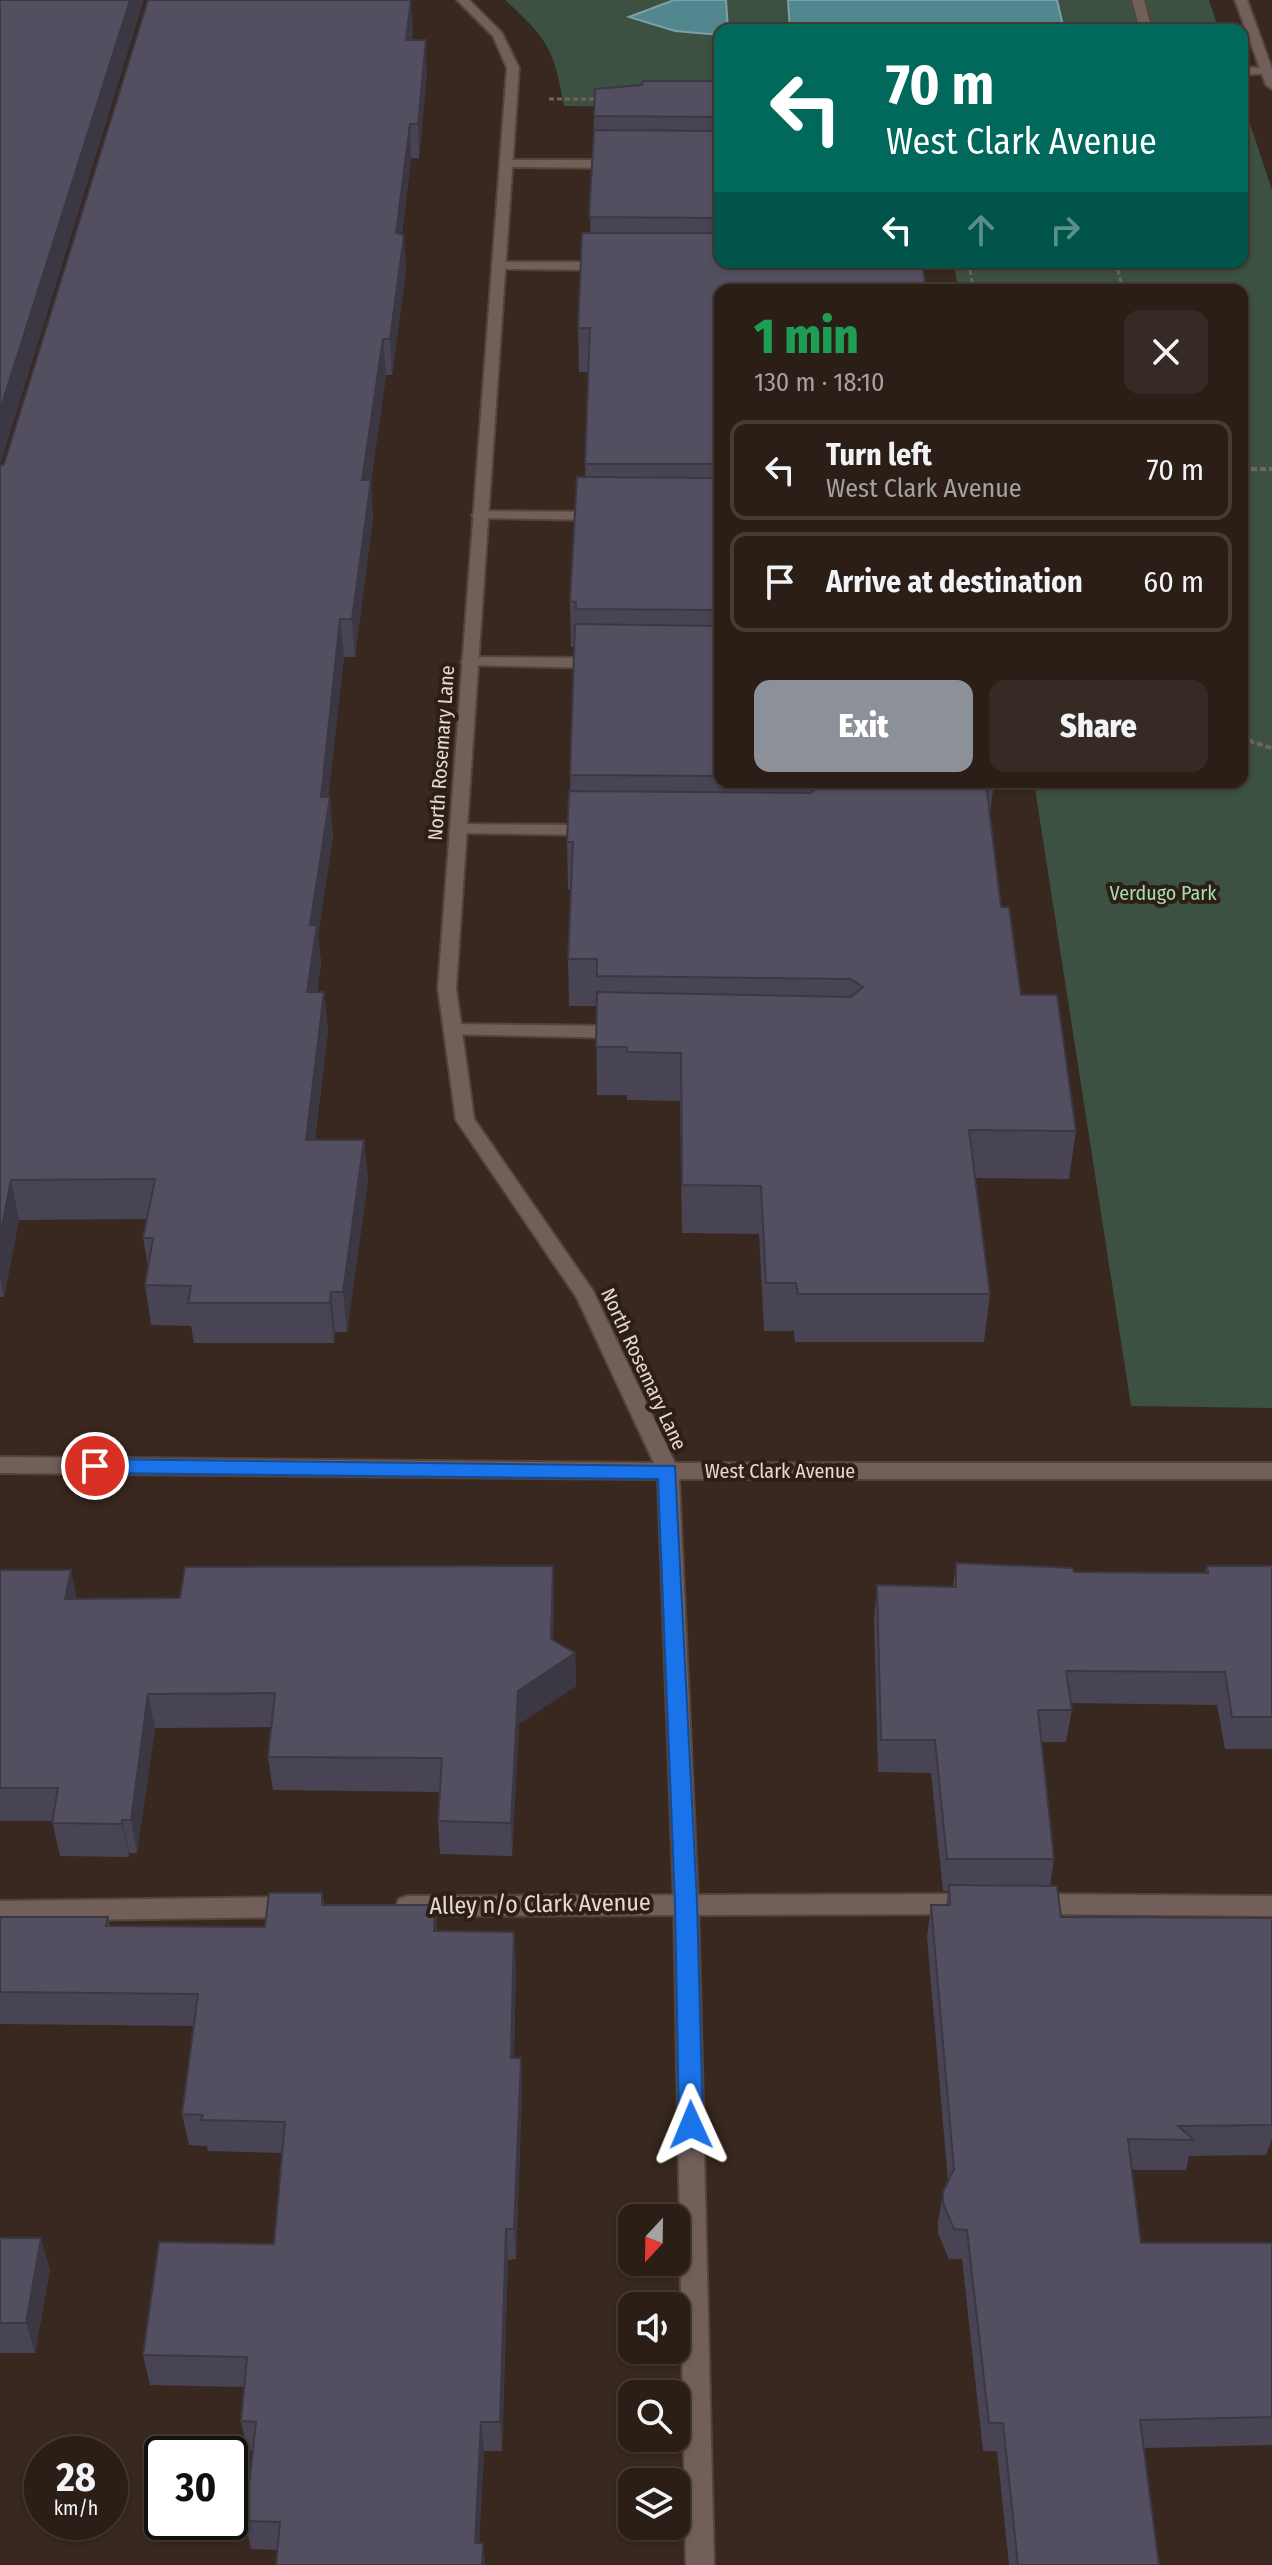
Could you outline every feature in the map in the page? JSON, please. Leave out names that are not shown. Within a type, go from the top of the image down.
[{"type":"street","name":"North Rosemary Lane","points":[[463,0],[498,35],[513,68],[447,988],[465,1120],[586,1296],[668,1471]]},
{"type":"street","points":[[1138,0],[1144,24]]},
{"type":"street","points":[[1241,0],[1272,85]]},
{"type":"street","points":[[1248,71],[1267,72]]},
{"type":"street","points":[[504,163],[626,164]]},
{"type":"street","points":[[497,265],[618,266]]},
{"type":"street","points":[[479,515],[615,516]]},
{"type":"street","points":[[469,662],[626,663]]},
{"type":"street","points":[[457,829],[617,830]]},
{"type":"street","points":[[453,1030],[642,1033]]},
{"type":"street","name":"West Clark Avenue","points":[[0,1465],[668,1471],[1272,1471]]},
{"type":"street","points":[[668,1471],[686,1902],[700,2565]]},
{"type":"street","name":"Alley n/o Clark Avenue","points":[[383,1906],[686,1902],[1272,1906]]},
{"type":"street","points":[[0,1911],[319,1907]]},
{"type":"path","points":[[510,98],[600,99]]},
{"type":"path","points":[[1248,469],[1272,469]]},
{"type":"path","points":[[1248,739],[1272,748]]},
{"type":"green space","points":[[505,0],[1209,0],[1217,24],[714,24],[714,108],[564,106],[552,58],[531,25]]},
{"type":"green space","name":"Verdugo Park","points":[[1248,118],[1272,190],[1272,1408],[1131,1406],[1035,788],[1248,788],[1248,284],[957,284],[955,268],[1248,268]]},
{"type":"water","points":[[674,0],[726,0],[728,24],[714,24],[714,34],[675,31],[629,17]]},
{"type":"water","points":[[788,0],[1057,0],[1063,24],[790,24]]},
{"type":"building","points":[[0,0],[130,0],[0,410]]},
{"type":"building","points":[[148,0],[411,0],[406,40],[426,40],[418,124],[410,124],[396,233],[404,235],[390,339],[383,339],[362,480],[371,480],[352,619],[340,619],[321,797],[330,797],[310,925],[317,925],[307,992],[324,992],[306,1140],[364,1140],[343,1292],[331,1292],[330,1303],[188,1303],[191,1286],[145,1285],[153,1238],[143,1238],[155,1179],[11,1180],[0,1236],[0,466],[4,464]]},
{"type":"building","points":[[643,81],[714,81],[714,117],[594,116],[595,89],[642,85]]},
{"type":"building","points":[[594,130],[714,131],[714,218],[589,217]]},
{"type":"building","points":[[582,233],[714,233],[714,268],[923,268],[925,284],[714,284],[714,464],[585,464],[590,328],[578,328]]},
{"type":"building","points":[[577,477],[714,478],[714,610],[576,609],[576,602],[570,601]]},
{"type":"building","points":[[575,624],[714,626],[714,776],[570,775]]},
{"type":"building","points":[[818,788],[987,788],[1001,907],[1009,907],[1021,995],[1057,995],[1076,1131],[969,1130],[990,1294],[798,1294],[796,1283],[766,1283],[761,1186],[682,1185],[681,1053],[627,1052],[627,1047],[596,1047],[597,992],[851,997],[863,987],[851,979],[597,976],[597,959],[568,959],[573,842],[567,842],[569,791],[810,793]]},
{"type":"building","points":[[956,1563],[1073,1568],[1074,1572],[1208,1573],[1207,1566],[1272,1566],[1272,1717],[1232,1717],[1225,1672],[1066,1671],[1072,1710],[1038,1710],[1054,1859],[947,1859],[935,1740],[881,1740],[877,1585],[956,1587]]},
{"type":"building","points":[[553,1566],[551,1639],[575,1653],[518,1691],[511,1823],[438,1821],[442,1758],[268,1757],[275,1693],[148,1694],[131,1820],[122,1820],[122,1824],[52,1823],[58,1788],[0,1788],[0,1570],[71,1570],[65,1599],[180,1598],[185,1567]]},
{"type":"building","points":[[949,1885],[1057,1886],[1061,1917],[1272,1918],[1272,2125],[1178,2126],[1194,2140],[1128,2139],[1141,2243],[1272,2243],[1272,2417],[1140,2420],[1159,2565],[1018,2565],[1003,2423],[989,2423],[967,2230],[954,2229],[943,2203],[943,2192],[954,2169],[931,1905],[950,1905]]},
{"type":"building","points":[[269,1893],[322,1893],[322,1905],[435,1905],[434,1931],[514,1932],[511,2058],[521,2058],[514,2229],[506,2229],[500,2422],[481,2422],[475,2543],[483,2543],[482,2565],[276,2565],[280,2522],[248,2521],[256,2422],[241,2421],[247,2357],[143,2355],[159,2242],[274,2244],[285,2122],[201,2120],[203,2115],[182,2114],[198,1994],[0,1992],[0,1917],[108,1917],[106,1926],[265,1927]]},
{"type":"building","points":[[0,2238],[41,2238],[26,2323],[0,2323]]},
{"type":"route","points":[[95,1466],[668,1471],[686,1902],[691,2125]]}]
